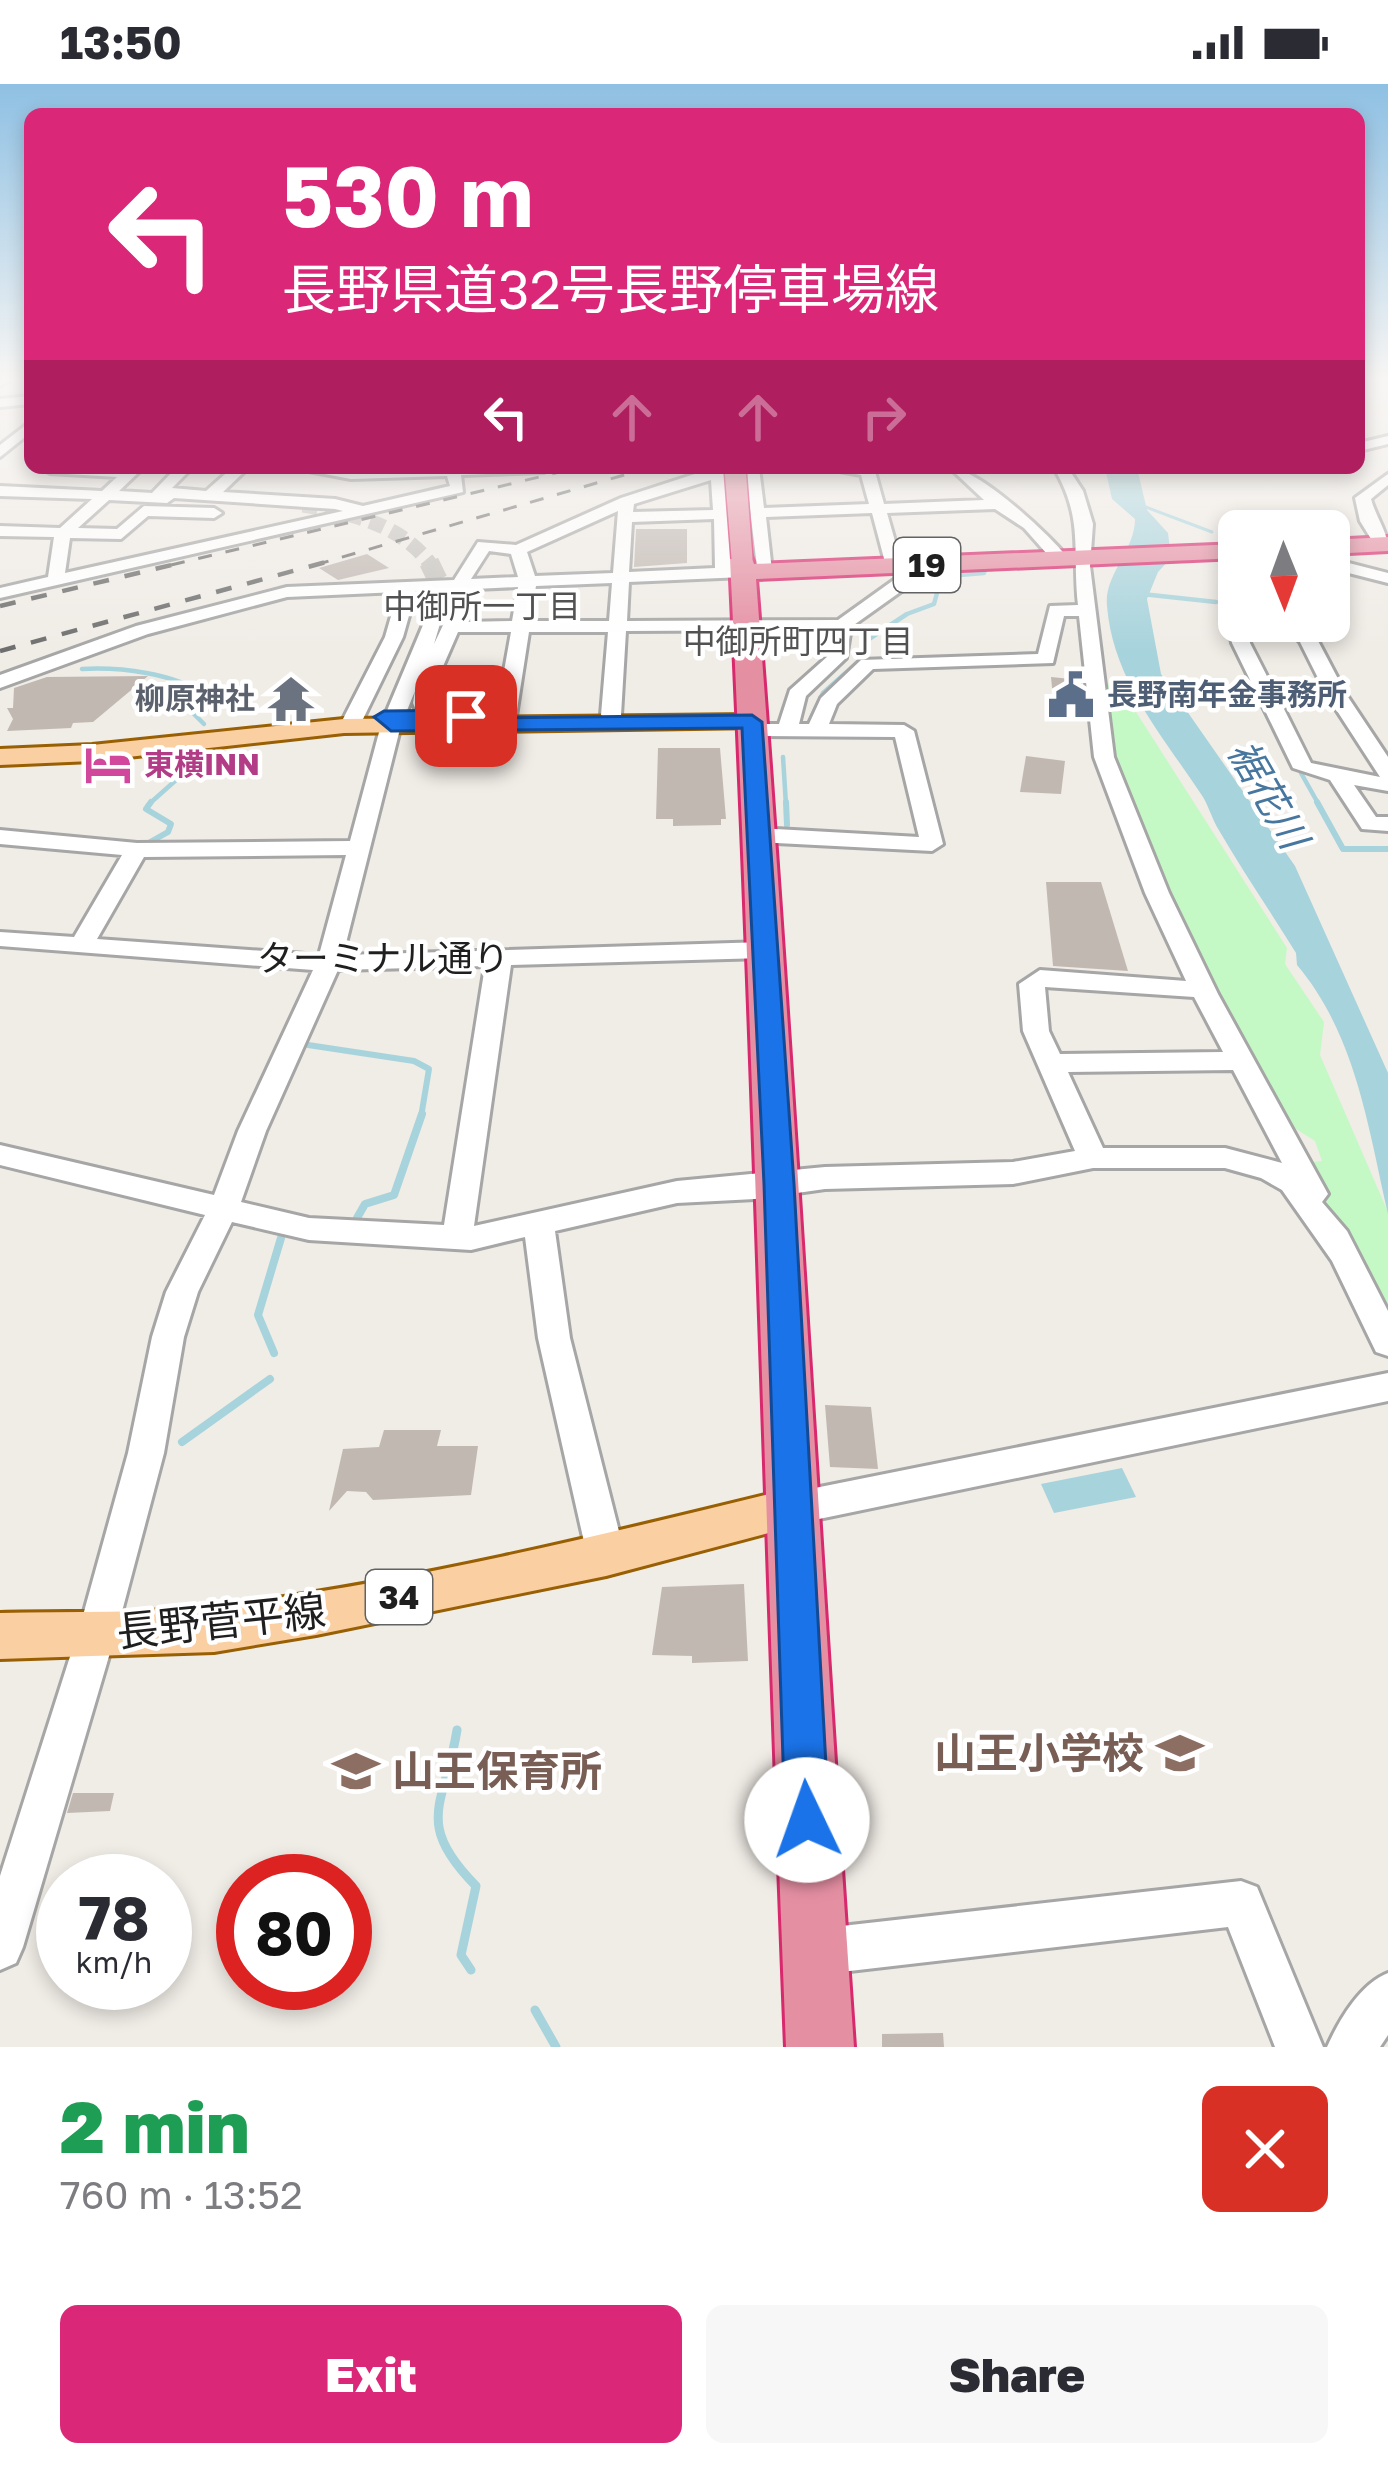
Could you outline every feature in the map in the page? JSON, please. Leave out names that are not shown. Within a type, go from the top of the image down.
[{"type":"highway","points":[[731,474],[747,623],[767,950],[790,1509],[820,2047]]},
{"type":"highway","points":[[1350,546],[1386,544]]},
{"type":"highway","name":"19","points":[[742,568],[1218,552]]},
{"type":"main road","points":[[0,757],[92,753],[427,716],[611,715],[752,721]]},
{"type":"main road","points":[[0,748],[353,719],[752,721]]},
{"type":"main road","name":"長野菅平線","points":[[0,1636],[214,1629],[294,1617],[606,1555],[790,1509]]},
{"type":"street","points":[[1374,470],[1363,505],[1386,544]]},
{"type":"street","points":[[28,492],[46,474]]},
{"type":"street","points":[[56,581],[61,542],[130,474]]},
{"type":"street","points":[[178,474],[159,491],[294,510]]},
{"type":"street","points":[[210,495],[234,474]]},
{"type":"street","points":[[294,510],[304,474]]},
{"type":"street","points":[[335,504],[351,474]]},
{"type":"street","points":[[0,494],[363,511],[458,489],[454,474]]},
{"type":"street","points":[[353,719],[406,605],[441,585],[484,545],[518,550],[717,474]]},
{"type":"street","points":[[729,474],[723,514],[726,566],[742,568]]},
{"type":"street","points":[[742,568],[756,513],[753,474]]},
{"type":"street","points":[[869,474],[894,566]]},
{"type":"street","points":[[964,474],[998,504],[1078,558]]},
{"type":"street","points":[[1065,474],[1085,524],[1078,558],[1104,757],[1157,893],[1203,990],[1388,1343]]},
{"type":"street","points":[[0,494],[102,499]]},
{"type":"street","points":[[0,593],[204,548],[294,510],[335,504],[363,511]]},
{"type":"street","points":[[756,513],[998,504]]},
{"type":"street","points":[[626,509],[723,514]]},
{"type":"street","points":[[611,715],[626,509]]},
{"type":"street","points":[[29,548],[121,533],[144,511],[280,516],[294,510]]},
{"type":"street","points":[[193,512],[179,528],[204,548]]},
{"type":"street","points":[[0,531],[61,542]]},
{"type":"street","points":[[121,533],[119,550],[126,565]]},
{"type":"street","points":[[506,716],[528,580],[518,550]]},
{"type":"street","points":[[452,627],[842,625],[904,580],[944,564]]},
{"type":"street","points":[[0,698],[1,682],[142,630],[279,593],[742,568]]},
{"type":"street","points":[[1350,568],[1388,578]]},
{"type":"street","points":[[427,716],[421,705],[423,692],[465,607],[441,585]]},
{"type":"street","points":[[0,1948],[96,1634],[146,1453],[168,1337],[182,1292],[224,1210],[252,1131],[329,963],[389,720],[381,699],[441,585]]},
{"type":"street","points":[[816,732],[828,702],[868,664],[1046,659],[1056,610],[1088,611]]},
{"type":"street","points":[[787,731],[797,694],[837,658],[842,625]]},
{"type":"street","points":[[1241,642],[1303,769],[1388,785]]},
{"type":"street","points":[[1310,642],[1336,694],[1388,772]]},
{"type":"street","points":[[1262,691],[1336,694]]},
{"type":"street","points":[[752,721],[787,731],[904,731],[932,844],[759,835]]},
{"type":"street","points":[[1339,778],[1370,824],[1388,824]]},
{"type":"street","points":[[0,837],[136,850],[358,848]]},
{"type":"street","points":[[81,945],[136,850]]},
{"type":"street","name":"ターミナル通り","points":[[0,939],[329,963],[767,950]]},
{"type":"street","points":[[458,1237],[499,959]]},
{"type":"street","points":[[1093,1158],[1036,1031],[1032,984],[1040,978],[1203,990]]},
{"type":"street","points":[[1049,1063],[1239,1061]]},
{"type":"street","points":[[0,1155],[309,1229],[458,1237],[539,1225],[677,1192],[825,1178],[1012,1173],[1093,1158],[1225,1158],[1270,1170],[1292,1182],[1344,1255]]},
{"type":"street","points":[[539,1225],[554,1338],[606,1555]]},
{"type":"street","points":[[790,1509],[1388,1387]]},
{"type":"street","points":[[814,1952],[1241,1904],[1299,2047]]},
{"type":"street","points":[[1351,2047],[1388,1996]]},
{"type":"green space","points":[[1101,682],[1120,687],[1287,948],[1285,964],[1324,1022],[1320,1055],[1388,1212],[1388,1311],[1379,1310],[1303,1163],[1322,1161],[1315,1141],[1293,1127],[1173,912],[1124,793]]},
{"type":"water","points":[[1106,474],[1138,474],[1147,510],[1168,533],[1171,558],[1158,572],[1147,599],[1161,674],[1295,866],[1388,1073],[1388,1214],[1357,1083],[1333,1021],[1203,798],[1142,706],[1119,658],[1107,594],[1135,519],[1112,499]]},
{"type":"water","points":[[1122,1468],[1136,1497],[1054,1513],[1041,1484]]},
{"type":"building","points":[[636,529],[687,529],[687,563],[634,567]]},
{"type":"building","points":[[367,554],[389,568],[338,580],[319,568]]},
{"type":"building","points":[[148,676],[93,722],[73,723],[71,728],[7,731],[13,719],[7,708],[13,708],[14,688],[47,677]]},
{"type":"building","name":"長野南年金事務所","points":[[1051,677],[1081,680],[1085,711],[1054,709]]},
{"type":"building","points":[[658,748],[720,748],[726,819],[721,819],[721,825],[673,826],[673,819],[656,819]]},
{"type":"building","points":[[1026,756],[1065,761],[1061,794],[1020,792]]},
{"type":"building","points":[[1046,882],[1101,882],[1128,971],[1053,966]]},
{"type":"building","points":[[825,1405],[871,1407],[878,1469],[830,1467]]},
{"type":"building","points":[[384,1430],[441,1430],[437,1446],[478,1446],[471,1495],[373,1500],[366,1492],[347,1491],[329,1511],[343,1449],[379,1447]]},
{"type":"building","points":[[744,1584],[748,1661],[692,1663],[692,1656],[652,1655],[662,1587]]},
{"type":"building","points":[[73,1793],[114,1793],[110,1811],[67,1813]]},
{"type":"building","points":[[943,2033],[944,2047],[882,2047],[882,2034]]},
{"type":"waterway","points":[[1143,506],[1212,532]]},
{"type":"waterway","points":[[944,584],[948,576],[984,573],[986,567]]},
{"type":"waterway","points":[[807,726],[823,693],[859,661],[869,639],[907,614],[934,604],[937,593]]},
{"type":"waterway","points":[[1142,594],[1216,602]]},
{"type":"waterway","points":[[1243,665],[1254,689]]},
{"type":"waterway","points":[[82,669],[146,673],[193,687],[206,695],[193,713],[204,724]]},
{"type":"waterway","name":"裾花川","points":[[1256,695],[1276,733]]},
{"type":"waterway","points":[[150,803],[212,748]]},
{"type":"waterway","points":[[783,757],[786,805]]},
{"type":"waterway","name":"裾花川","points":[[1301,773],[1319,805]]},
{"type":"waterway","points":[[786,802],[787,825]]},
{"type":"waterway","name":"裾花川","points":[[1317,802],[1343,849],[1388,849]]},
{"type":"waterway","points":[[145,845],[168,832],[171,824],[146,809],[150,803]]},
{"type":"waterway","points":[[308,1045],[414,1061],[429,1069],[421,1117]]},
{"type":"waterway","points":[[357,1218],[365,1204],[394,1195],[421,1117]]},
{"type":"waterway","points":[[274,1353],[258,1315],[281,1238]]},
{"type":"waterway","points":[[182,1442],[270,1379]]},
{"type":"waterway","points":[[457,1730],[438,1812],[445,1845],[476,1886],[461,1955],[471,1970]]},
{"type":"waterway","points":[[535,2010],[556,2047]]},
{"type":"tunnel","points":[[303,505],[390,530],[430,564]]},
{"type":"tunnel","points":[[430,564],[442,589]]},
{"type":"railway","points":[[171,565],[552,474]]},
{"type":"railway","points":[[315,565],[627,474]]},
{"type":"railway","points":[[0,606],[184,562]]},
{"type":"railway","points":[[0,651],[326,562]]},
{"type":"place","name":"長野南年金事務所","points":[[1071,695]]},
{"type":"place","name":"柳原神社","points":[[291,699]]},
{"type":"place","name":"東横INN","points":[[108,765]]},
{"type":"place","name":"山王小学校","points":[[1180,1753]]},
{"type":"place","name":"山王保育所","points":[[356,1771]]},
{"type":"district","name":"中御所一丁目","points":[[482,606]]},
{"type":"district","name":"中御所町四丁目","points":[[798,641]]},
{"type":"route","points":[[466,716],[384,717],[391,724],[752,722],[779,1184],[807,1820]]}]
